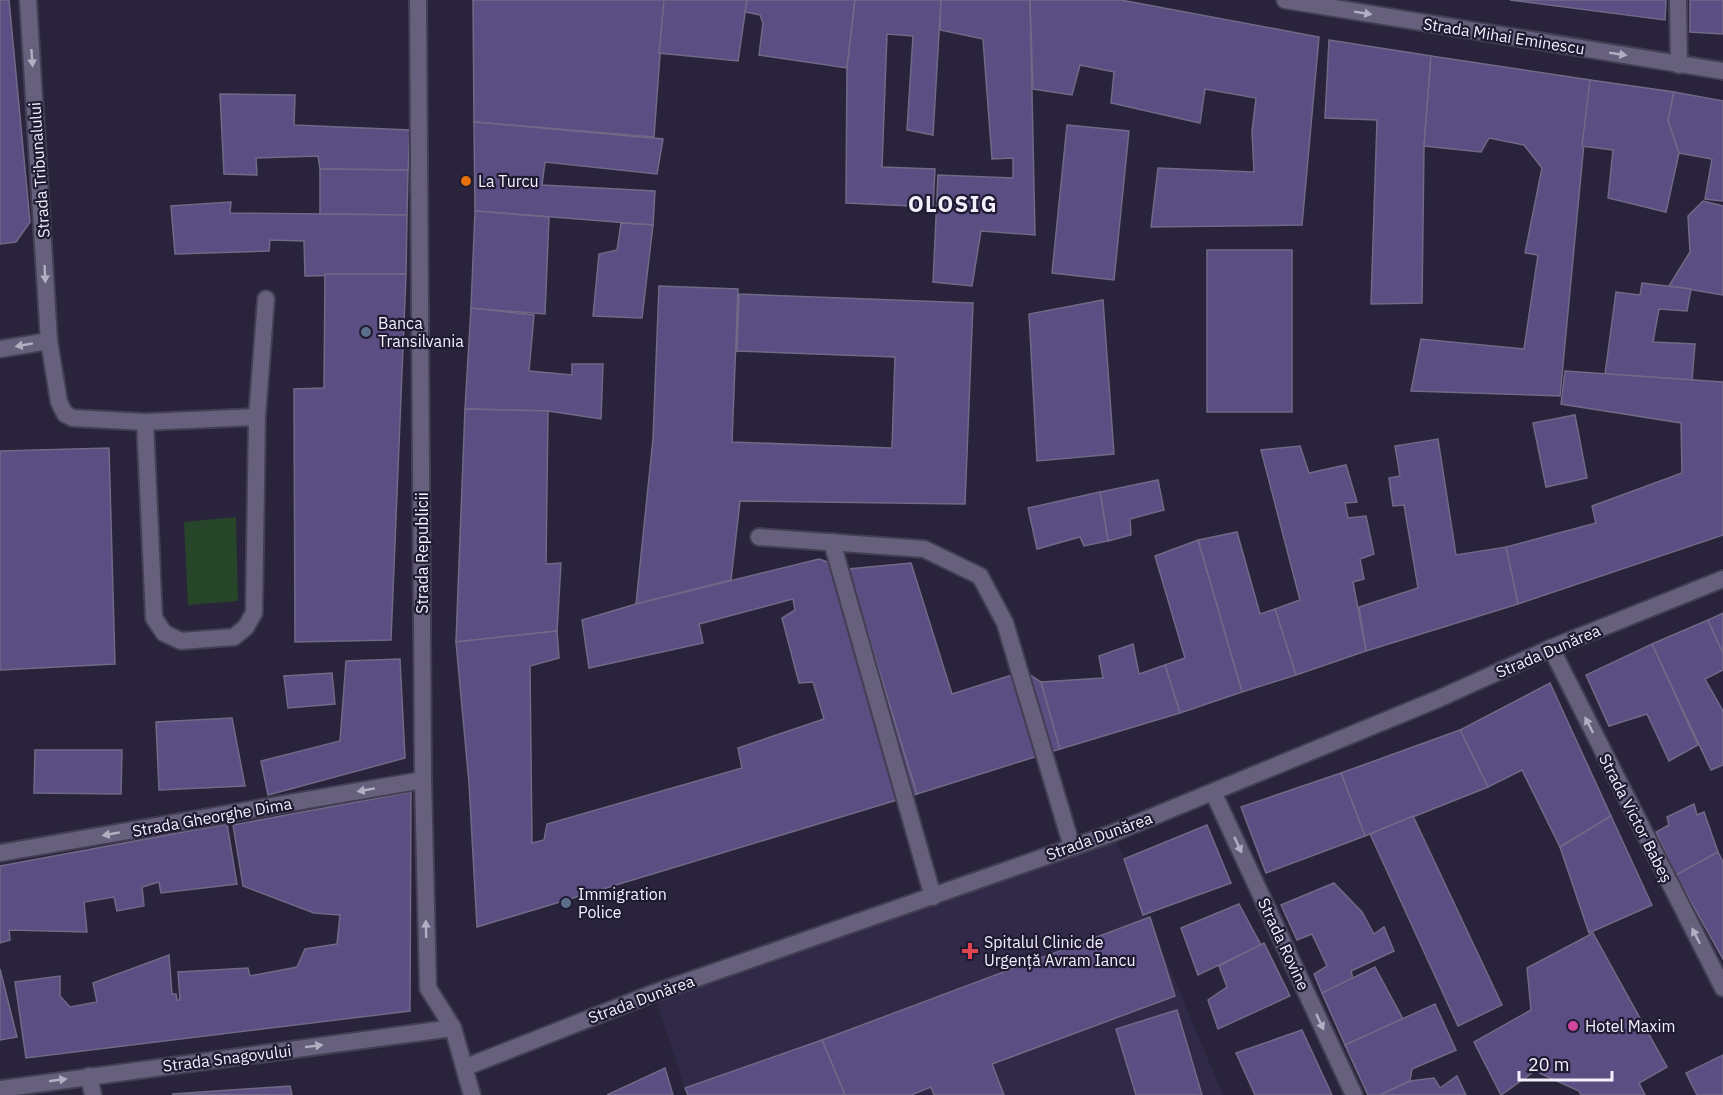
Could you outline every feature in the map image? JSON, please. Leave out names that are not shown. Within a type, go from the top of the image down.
[{"type":"street","name":"Strada Tribunalului","points":[[28,0],[49,340],[59,402],[65,414],[73,418],[145,422]]},
{"type":"street","name":"Strada Republicii","points":[[418,0],[423,780],[428,988],[453,1028],[466,1067],[472,1095]]},
{"type":"street","name":"Strada Mihai Eminescu","points":[[1285,0],[1723,71]]},
{"type":"street","points":[[1678,0],[1679,64]]},
{"type":"street","points":[[257,417],[145,422],[154,618],[164,633],[181,641],[234,636],[246,627],[254,613],[257,417],[266,300]]},
{"type":"street","points":[[0,349],[49,340]]},
{"type":"street","points":[[759,537],[924,549],[980,576],[1005,623],[1072,847]]},
{"type":"street","points":[[832,542],[933,897]]},
{"type":"street","name":"Strada Dunărea","points":[[466,1067],[654,993],[1072,847],[1213,792],[1438,699],[1551,648],[1723,579]]},
{"type":"street","name":"Strada Victor Babeș","points":[[1551,648],[1723,988]]},
{"type":"street","name":"Strada Gheorghe Dima","points":[[0,853],[423,780]]},
{"type":"street","name":"Strada Rovine","points":[[1213,792],[1354,1095]]},
{"type":"street","name":"Strada Snagovului","points":[[0,1089],[453,1028]]},
{"type":"street","points":[[89,1076],[93,1095]]},
{"type":"shaded area","name":"Spitalul Clinic de Urgență Avram Iancu","points":[[1113,833],[1223,1095],[687,1095],[654,993]]},
{"type":"green space","points":[[236,517],[238,601],[188,605],[184,522]]},
{"type":"building","points":[[0,0],[9,0],[30,222],[16,242],[0,244]]},
{"type":"building","points":[[473,0],[664,0],[654,137],[474,122]]},
{"type":"building","points":[[664,0],[747,0],[738,61],[659,53]]},
{"type":"building","points":[[747,0],[855,0],[847,68],[759,55],[763,23],[760,15],[745,12]]},
{"type":"building","points":[[855,0],[941,0],[933,135],[907,130],[913,36],[887,34],[882,167],[935,169],[933,207],[846,203],[847,68]]},
{"type":"building","points":[[941,0],[1030,0],[1035,235],[981,231],[972,286],[933,282],[938,175],[1013,178],[1013,158],[992,159],[983,39],[940,30]]},
{"type":"building","points":[[1030,0],[1121,0],[1319,37],[1302,225],[1151,227],[1158,168],[1254,172],[1252,131],[1256,98],[1205,89],[1200,123],[1111,103],[1114,72],[1080,65],[1072,95],[1033,89]]},
{"type":"building","points":[[1510,0],[1666,0],[1665,20]]},
{"type":"building","points":[[1690,0],[1723,0],[1723,34],[1690,32]]},
{"type":"building","points":[[1329,40],[1431,56],[1424,146],[1422,303],[1371,304],[1377,120],[1325,118]]},
{"type":"building","points":[[1431,56],[1590,80],[1560,396],[1411,391],[1421,339],[1524,349],[1538,255],[1525,253],[1542,168],[1524,145],[1489,138],[1481,152],[1424,146]]},
{"type":"building","points":[[1590,80],[1674,92],[1668,120],[1679,153],[1666,212],[1608,198],[1613,150],[1582,146]]},
{"type":"building","points":[[1674,92],[1723,101],[1723,201],[1705,199],[1712,159],[1679,153],[1668,120]]},
{"type":"building","points":[[220,94],[295,95],[294,125],[410,130],[408,170],[320,169],[318,156],[256,158],[257,175],[224,174]]},
{"type":"building","points":[[474,122],[663,139],[657,174],[545,162],[542,185],[655,191],[653,225],[475,211]]},
{"type":"building","points":[[1067,125],[1129,131],[1114,280],[1052,273]]},
{"type":"building","points":[[320,169],[408,170],[407,215],[320,214]]},
{"type":"building","points":[[1703,201],[1723,206],[1723,295],[1669,286],[1690,252],[1688,216]]},
{"type":"building","points":[[231,202],[230,213],[407,215],[406,274],[305,276],[304,241],[270,240],[269,251],[175,254],[171,206]]},
{"type":"building","points":[[475,211],[549,217],[545,314],[471,308]]},
{"type":"building","points":[[621,223],[653,225],[642,318],[593,316],[599,254],[617,250]]},
{"type":"building","points":[[1207,250],[1292,250],[1292,412],[1207,412]]},
{"type":"building","points":[[325,274],[406,274],[391,640],[295,642],[294,389],[324,388]]},
{"type":"building","points":[[1642,283],[1691,289],[1687,311],[1659,309],[1653,342],[1695,344],[1692,380],[1605,374],[1616,292],[1640,295]]},
{"type":"building","points":[[659,286],[738,289],[732,442],[892,448],[895,357],[737,351],[739,294],[973,303],[965,504],[740,501],[731,580],[636,604],[653,439]]},
{"type":"building","points":[[1103,300],[1114,454],[1037,461],[1029,314]]},
{"type":"building","points":[[471,308],[534,315],[529,371],[572,375],[572,364],[603,364],[601,419],[548,411],[465,409]]},
{"type":"building","points":[[1565,371],[1723,382],[1723,535],[1518,604],[1506,547],[1596,523],[1592,506],[1682,473],[1681,423],[1561,404]]},
{"type":"building","points":[[465,409],[548,411],[546,564],[561,563],[557,631],[456,642]]},
{"type":"building","points":[[1575,415],[1587,478],[1546,487],[1533,423]]},
{"type":"building","points":[[1438,439],[1456,555],[1506,547],[1518,604],[1366,651],[1359,607],[1418,588],[1404,505],[1393,506],[1389,478],[1400,476],[1395,446]]},
{"type":"building","points":[[1300,446],[1309,473],[1346,465],[1357,502],[1345,503],[1348,518],[1366,516],[1374,554],[1360,559],[1364,579],[1353,582],[1366,651],[1296,675],[1275,609],[1300,600],[1261,450]]},
{"type":"building","points":[[109,448],[115,664],[0,670],[0,451]]},
{"type":"building","points":[[1158,480],[1164,510],[1130,519],[1131,535],[1108,541],[1100,492]]},
{"type":"building","points":[[1100,492],[1108,541],[1084,546],[1080,537],[1037,549],[1028,508]]},
{"type":"building","points":[[1237,532],[1260,614],[1275,609],[1296,675],[1242,692],[1198,540]]},
{"type":"building","points":[[1198,540],[1242,692],[1180,713],[1165,665],[1185,658],[1155,556]]},
{"type":"building","points":[[819,559],[848,569],[917,794],[477,927],[469,783],[456,642],[557,631],[559,658],[530,666],[532,843],[544,840],[547,824],[742,768],[738,748],[824,719],[813,682],[799,683],[782,618],[795,610],[793,599],[699,624],[703,643],[589,668],[582,620],[636,604]]},
{"type":"building","points":[[911,563],[952,694],[1024,671],[1041,682],[1060,749],[917,794],[848,569]]},
{"type":"building","points":[[1723,613],[1723,654],[1708,620]]},
{"type":"building","points":[[1708,620],[1723,654],[1723,670],[1705,679],[1723,711],[1723,765],[1711,770],[1652,644]]},
{"type":"building","points":[[1133,644],[1139,674],[1165,665],[1180,713],[1060,749],[1041,682],[1103,678],[1099,656]]},
{"type":"building","points":[[1652,644],[1698,745],[1669,761],[1647,714],[1609,726],[1586,675]]},
{"type":"building","points":[[400,659],[405,758],[268,795],[261,761],[340,741],[346,661]]},
{"type":"building","points":[[332,673],[335,704],[288,708],[284,676]]},
{"type":"building","points":[[1550,683],[1611,816],[1560,847],[1522,770],[1488,787],[1460,730]]},
{"type":"building","points":[[232,718],[245,786],[159,790],[156,722]]},
{"type":"building","points":[[1460,730],[1488,787],[1365,836],[1341,773]]},
{"type":"building","points":[[35,750],[122,750],[121,794],[34,793]]},
{"type":"building","points":[[1341,773],[1365,836],[1266,873],[1241,807]]},
{"type":"building","points":[[411,792],[410,1011],[26,1058],[15,982],[60,976],[60,996],[70,1007],[97,1002],[93,983],[169,955],[172,994],[176,994],[177,1000],[180,1000],[178,972],[248,968],[250,976],[297,967],[305,949],[337,944],[340,915],[314,913],[243,886],[233,825]]},
{"type":"building","points":[[1694,804],[1697,815],[1704,812],[1718,852],[1676,875],[1656,832],[1669,825],[1667,817]]},
{"type":"building","points":[[1413,816],[1502,1005],[1458,1026],[1370,834]]},
{"type":"building","points":[[1611,816],[1652,905],[1589,933],[1560,847]]},
{"type":"building","points":[[227,824],[237,884],[161,893],[159,882],[142,887],[144,906],[117,911],[114,897],[84,902],[87,932],[9,930],[10,940],[0,943],[0,866]]},
{"type":"building","points":[[1207,825],[1231,883],[1143,915],[1124,859]]},
{"type":"building","points":[[1718,852],[1723,862],[1723,959],[1676,875]]},
{"type":"building","points":[[1334,883],[1362,912],[1374,934],[1384,927],[1394,951],[1351,971],[1353,979],[1322,993],[1314,974],[1327,966],[1312,934],[1297,940],[1281,905]]},
{"type":"building","points":[[1239,904],[1261,945],[1198,975],[1181,928]]},
{"type":"building","points":[[1150,917],[1175,996],[992,1064],[1004,1095],[934,1095],[931,1087],[911,1095],[845,1095],[822,1040]]},
{"type":"building","name":"Hotel Maxim","points":[[1593,933],[1667,1067],[1639,1083],[1645,1095],[1581,1095],[1579,1091],[1535,1071],[1501,1095],[1474,1042],[1531,1010],[1527,968]]},
{"type":"building","points":[[1264,943],[1290,996],[1218,1029],[1208,1000],[1227,987],[1219,966]]},
{"type":"building","points":[[1375,967],[1403,1019],[1345,1045],[1322,993]]},
{"type":"building","points":[[0,969],[17,1037],[0,1040]]},
{"type":"building","points":[[1435,1004],[1456,1050],[1412,1069],[1410,1081],[1380,1095],[1368,1095],[1345,1045]]},
{"type":"building","points":[[1177,1010],[1202,1095],[1136,1095],[1116,1029]]},
{"type":"building","points":[[1302,1030],[1332,1095],[1255,1095],[1236,1053]]},
{"type":"building","points":[[822,1040],[845,1095],[688,1095],[685,1088]]},
{"type":"building","points":[[1723,1055],[1723,1095],[1697,1095],[1686,1073]]},
{"type":"building","points":[[665,1068],[673,1095],[607,1095]]},
{"type":"building","points":[[1457,1076],[1466,1095],[1380,1095],[1410,1081],[1434,1078],[1440,1088]]},
{"type":"building","points":[[290,1086],[292,1095],[172,1094]]},
{"type":"place","name":"La Turcu","points":[[466,181]]},
{"type":"place","name":"Banca Transilvania","points":[[366,332]]},
{"type":"place","name":"Immigration Police","points":[[566,903]]},
{"type":"place","name":"Spitalul Clinic de Urgență Avram Iancu","points":[[970,951]]},
{"type":"place","name":"Hotel Maxim","points":[[1573,1026]]},
{"type":"district","name":"OLOSIG","points":[[953,203]]}]
